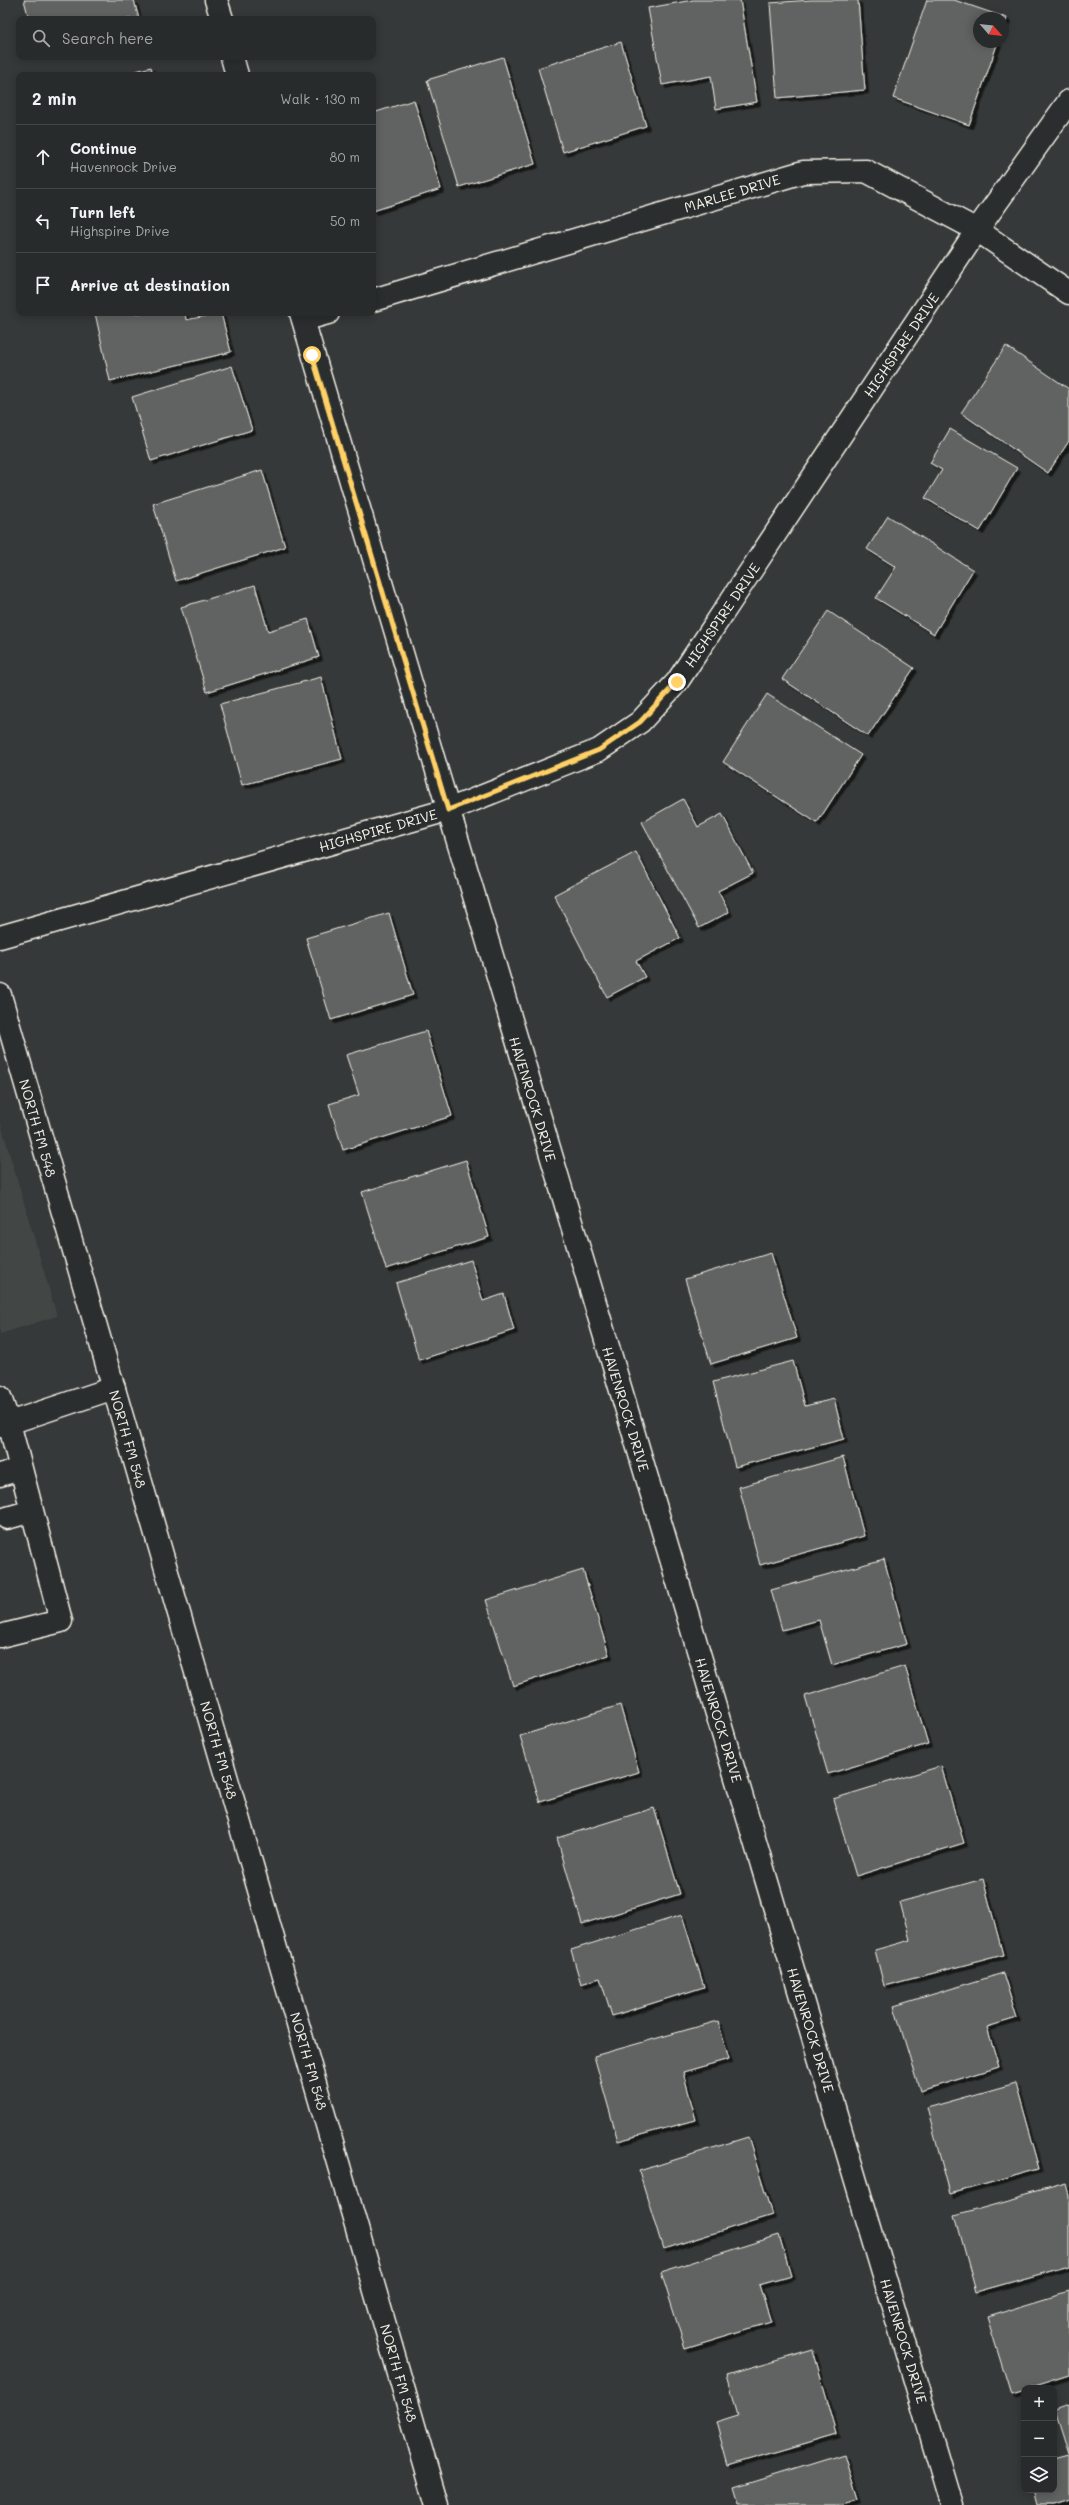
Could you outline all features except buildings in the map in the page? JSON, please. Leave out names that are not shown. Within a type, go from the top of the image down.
[{"type":"street","points":[[216,0],[221,16]]},
{"type":"street","points":[[233,60],[236,72]]},
{"type":"street","name":"HIGHSPIRE DRIVE","points":[[0,937],[448,810],[599,750],[640,722],[677,682],[977,230],[1069,101]]},
{"type":"street","name":"MARLEE DRIVE","points":[[376,299],[803,172],[866,171],[977,230],[1069,293]]},
{"type":"street","name":"HAVENROCK DRIVE","points":[[302,317],[952,2505]]},
{"type":"street","name":"NORTH FM 548","points":[[0,995],[437,2505]]},
{"type":"street","points":[[5,1425],[114,1388]]},
{"type":"street","points":[[0,1397],[5,1425],[21,1469],[61,1621],[0,1636]]},
{"type":"street","points":[[0,1475],[21,1469]]},
{"type":"street","points":[[7,1518],[32,1511]]},
{"type":"shaded area","points":[[0,1121],[57,1316],[0,1334]]},
{"type":"route","points":[[312,355],[448,810],[599,750],[640,722],[677,682]]}]
